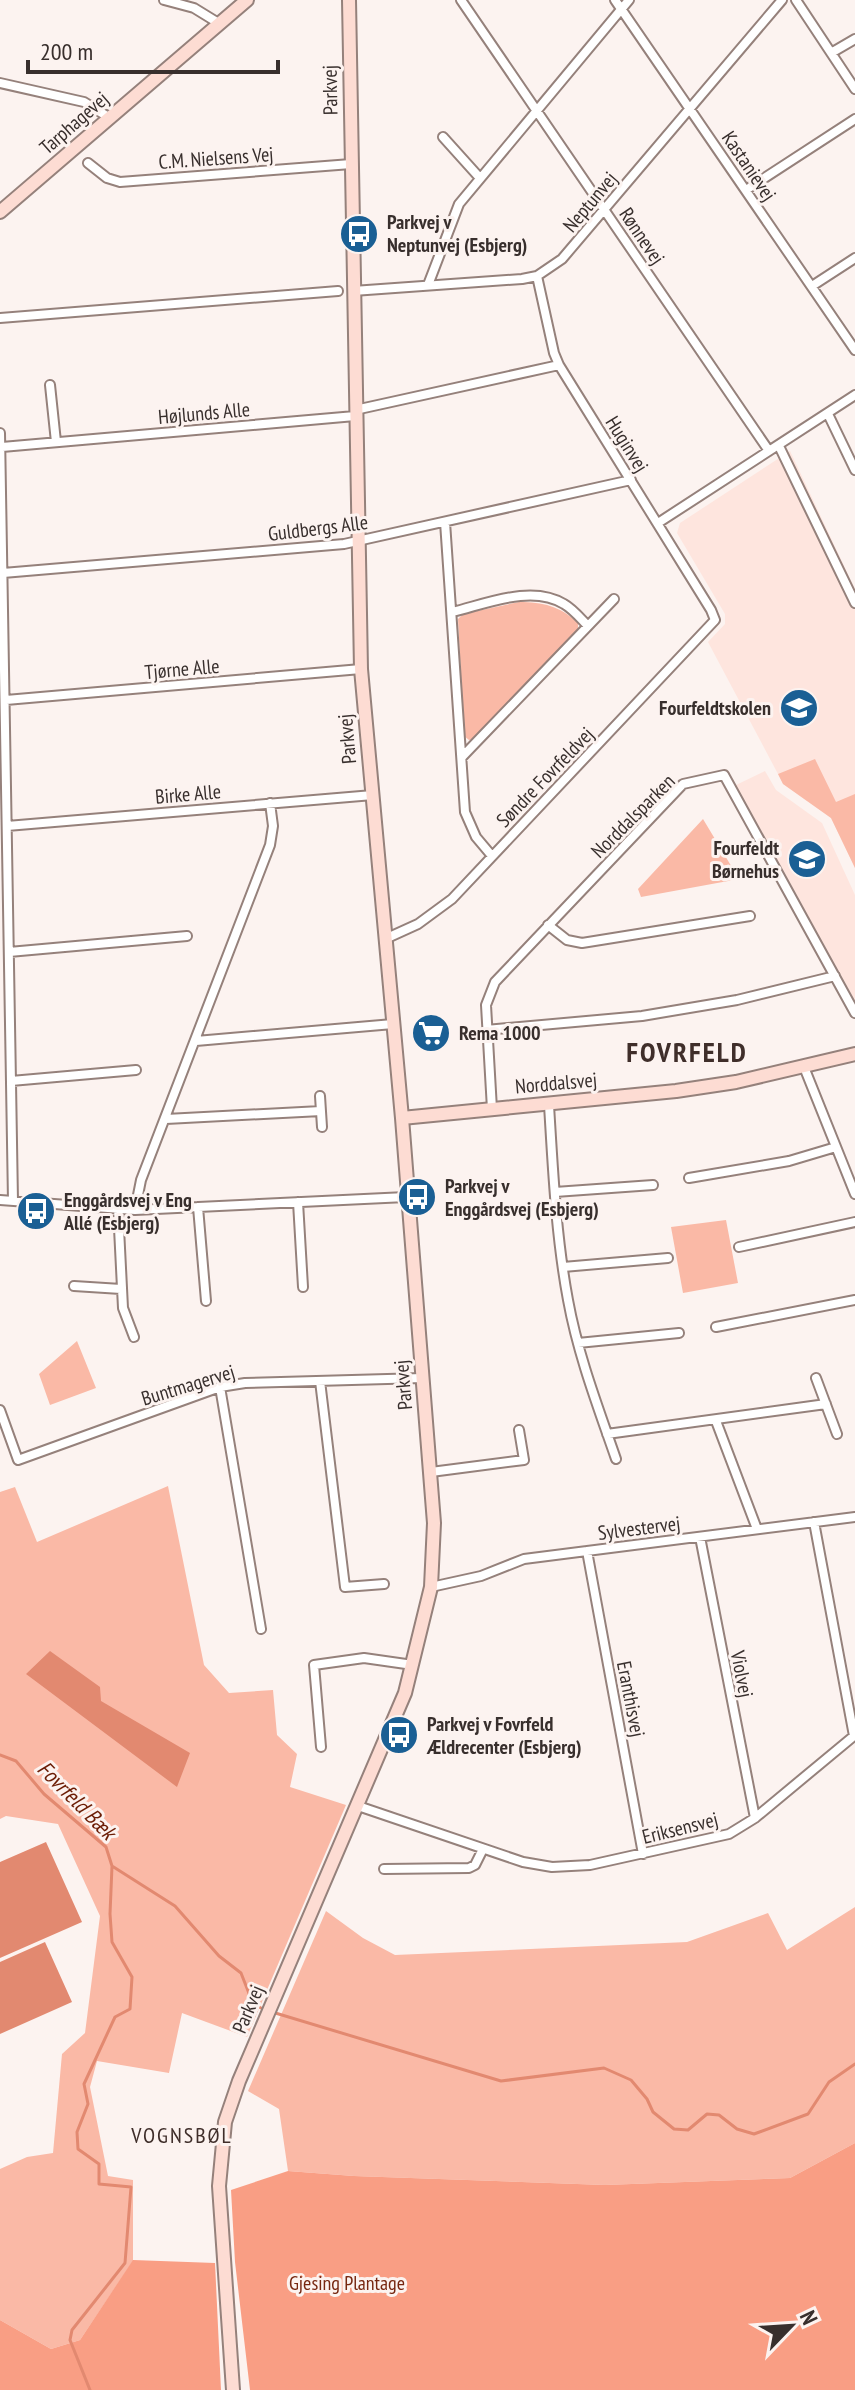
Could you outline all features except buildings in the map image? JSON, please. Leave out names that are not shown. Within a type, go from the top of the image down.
[{"type":"street","points":[[164,0],[194,8],[220,24]]},
{"type":"street","name":"Tarphagevej","points":[[0,212],[247,0]]},
{"type":"street","name":"Parkvej","points":[[233,2390],[220,2203],[225,2122],[239,2081],[399,1710],[414,1665],[431,1587],[434,1523],[431,1472],[361,669],[356,542],[349,0]]},
{"type":"street","name":"Rønnevej","points":[[461,0],[769,451]]},
{"type":"street","name":"Kastanievej","points":[[615,0],[855,350]]},
{"type":"street","points":[[428,285],[459,204],[629,0]]},
{"type":"street","name":"Neptunvej","points":[[537,276],[562,259],[782,0]]},
{"type":"street","points":[[796,0],[855,89]]},
{"type":"street","points":[[831,53],[855,39]]},
{"type":"street","points":[[0,83],[84,102],[110,118]]},
{"type":"street","points":[[746,190],[855,119]]},
{"type":"street","points":[[443,137],[479,177]]},
{"type":"street","name":"C.M. Nielsens Vej","points":[[88,163],[107,178],[120,182],[351,164]]},
{"type":"street","points":[[812,286],[855,258]]},
{"type":"street","points":[[352,291],[537,276]]},
{"type":"street","name":"Huginvej","points":[[537,276],[559,365],[715,620]]},
{"type":"street","points":[[0,318],[338,291]]},
{"type":"street","name":"Højlunds Alle","points":[[2,447],[355,413],[559,365]]},
{"type":"street","points":[[50,385],[56,442]]},
{"type":"street","points":[[658,523],[855,395]]},
{"type":"street","points":[[828,414],[855,470]]},
{"type":"street","points":[[0,433],[13,1201]]},
{"type":"street","points":[[779,446],[855,603]]},
{"type":"street","name":"Guldbergs Alle","points":[[3,573],[356,542],[631,480]]},
{"type":"street","points":[[445,522],[465,812],[476,837],[492,856]]},
{"type":"street","points":[[452,612],[529,595],[565,604],[588,626]]},
{"type":"street","points":[[462,757],[614,599]]},
{"type":"street","name":"Søndre Fovrfeldvej","points":[[385,939],[437,912],[715,620]]},
{"type":"street","name":"Tjørne Alle","points":[[6,700],[361,669]]},
{"type":"street","name":"Norddalsparken","points":[[492,1109],[486,1005],[495,982],[683,784],[724,775],[855,1013]]},
{"type":"street","name":"Birke Alle","points":[[7,826],[373,795]]},
{"type":"street","points":[[135,1210],[141,1180],[270,845],[273,826],[270,803]]},
{"type":"street","points":[[548,925],[567,940],[582,943],[750,916]]},
{"type":"street","points":[[9,952],[187,936]]},
{"type":"street","points":[[486,1030],[642,1016],[737,1000],[835,976]]},
{"type":"street","points":[[196,1041],[393,1024]]},
{"type":"street","name":"Norddalsvej","points":[[402,1118],[676,1091],[804,1067],[855,1054]]},
{"type":"street","points":[[804,1067],[855,1194]]},
{"type":"street","points":[[11,1081],[136,1070]]},
{"type":"street","points":[[320,1096],[322,1127]]},
{"type":"street","points":[[549,1105],[563,1267],[578,1343],[616,1459]]},
{"type":"street","points":[[166,1119],[321,1111]]},
{"type":"street","points":[[689,1178],[789,1161],[836,1147]]},
{"type":"street","points":[[555,1192],[653,1185]]},
{"type":"street","points":[[0,1200],[135,1210],[406,1197]]},
{"type":"street","points":[[298,1202],[303,1287]]},
{"type":"street","points":[[198,1207],[206,1301]]},
{"type":"street","points":[[118,1208],[123,1308],[134,1337]]},
{"type":"street","points":[[739,1247],[855,1222]]},
{"type":"street","points":[[563,1267],[668,1258]]},
{"type":"street","points":[[74,1286],[121,1289]]},
{"type":"street","points":[[716,1327],[855,1300]]},
{"type":"street","points":[[578,1343],[679,1333]]},
{"type":"street","name":"Buntmagervej","points":[[0,1410],[18,1460],[220,1387],[245,1383],[423,1378]]},
{"type":"street","points":[[816,1378],[837,1434]]},
{"type":"street","points":[[320,1381],[345,1587],[384,1584]]},
{"type":"street","points":[[220,1387],[261,1629]]},
{"type":"street","points":[[607,1434],[826,1404]]},
{"type":"street","points":[[716,1421],[757,1529]]},
{"type":"street","points":[[431,1472],[524,1460],[519,1430]]},
{"type":"street","name":"Sylvestervej","points":[[431,1587],[481,1576],[524,1559],[855,1517]]},
{"type":"street","points":[[814,1522],[854,1736]]},
{"type":"street","name":"Violvej","points":[[700,1537],[755,1818]]},
{"type":"street","name":"Eranthisvej","points":[[587,1551],[643,1854]]},
{"type":"street","points":[[321,1747],[314,1665],[364,1658],[414,1665]]},
{"type":"street","name":"Eriksensvej","points":[[358,1806],[523,1862],[552,1867],[590,1865],[729,1834],[755,1818],[854,1736]]},
{"type":"street","points":[[384,1869],[469,1868],[475,1865],[483,1849]]},
{"type":"shaded area","name":"Fourfeldtskolen","points":[[790,451],[855,589],[855,868],[831,818],[783,784],[708,642],[725,624],[725,614],[677,533],[680,523]]},
{"type":"shaded area","points":[[519,602],[558,609],[578,623],[578,630],[475,739],[469,740],[464,736],[458,619],[463,614]]},
{"type":"shaded area","points":[[815,759],[836,802],[855,794],[855,868],[831,818],[783,784],[778,774]]},
{"type":"shaded area","name":"Fourfeldt Børnehus","points":[[765,771],[776,790],[822,823],[855,895],[855,1001],[736,785]]},
{"type":"shaded area","points":[[703,819],[739,879],[641,897],[638,889]]},
{"type":"shaded area","points":[[726,1220],[738,1283],[683,1293],[671,1227]]},
{"type":"shaded area","points":[[77,1341],[96,1388],[50,1405],[39,1374]]},
{"type":"shaded area","points":[[168,1486],[204,1665],[229,1693],[273,1690],[277,1735],[297,1754],[290,1787],[346,1805],[247,2037],[182,2013],[169,2073],[97,2061],[90,2087],[108,2176],[133,2180],[133,2261],[80,2340],[51,2349],[0,2320],[0,2169],[27,2157],[53,2153],[62,2054],[85,2033],[100,1916],[58,1824],[6,1816],[0,1819],[0,1492],[15,1487],[37,1542]]},
{"type":"shaded area","points":[[50,1651],[100,1687],[101,1701],[190,1753],[177,1787],[26,1674]]},
{"type":"shaded area","points":[[46,1842],[82,1922],[0,1958],[0,1862]]},
{"type":"shaded area","points":[[855,1907],[855,2143],[790,2178],[605,2185],[288,2171],[279,2109],[248,2091],[326,1911],[363,1938],[395,1955],[687,1942],[768,1913],[787,1950]]},
{"type":"shaded area","points":[[45,1942],[72,2002],[0,2034],[0,1962]]},
{"type":"green space","name":"Gjesing Plantage","points":[[855,2143],[855,2390],[250,2390],[235,2262],[231,2190],[288,2171],[605,2185],[790,2178]]},
{"type":"green space","points":[[133,2260],[215,2263],[221,2390],[0,2390],[0,2320],[51,2349],[80,2340]]},
{"type":"waterway","name":"Fovrfeld Bæk","points":[[0,1755],[16,1761],[44,1794],[106,1847],[112,1866],[175,1906],[219,1956],[241,1973],[250,1996],[265,2010]]},
{"type":"waterway","points":[[90,2390],[70,2340],[72,2330],[125,2263],[131,2187],[99,2184],[99,2164],[78,2149],[77,2132],[88,2104],[84,2084],[115,2017],[130,2009],[132,1977],[112,1942],[112,1866]]},
{"type":"waterway","points":[[272,2012],[501,2081],[604,2068],[631,2080],[647,2099],[653,2112],[674,2129],[688,2130],[707,2114],[719,2115],[737,2129],[754,2134],[808,2114],[829,2082],[855,2064]]},
{"type":"place","name":"Parkvej v Neptunvej (Esbjerg)","points":[[359,234]]},
{"type":"place","name":"Fourfeldtskolen","points":[[799,708]]},
{"type":"place","name":"Fourfeldt Børnehus","points":[[807,859]]},
{"type":"place","name":"Rema 1000","points":[[431,1033]]},
{"type":"place","name":"Parkvej v Enggårdsvej (Esbjerg)","points":[[417,1197]]},
{"type":"place","name":"Enggårdsvej v Eng Allé (Esbjerg)","points":[[36,1211]]},
{"type":"place","name":"Parkvej v Fovrfeld Ældrecenter (Esbjerg)","points":[[399,1735]]},
{"type":"district","name":"FOVRFELD","points":[[687,1052]]},
{"type":"district","name":"VOGNSBØL","points":[[182,2135]]}]
